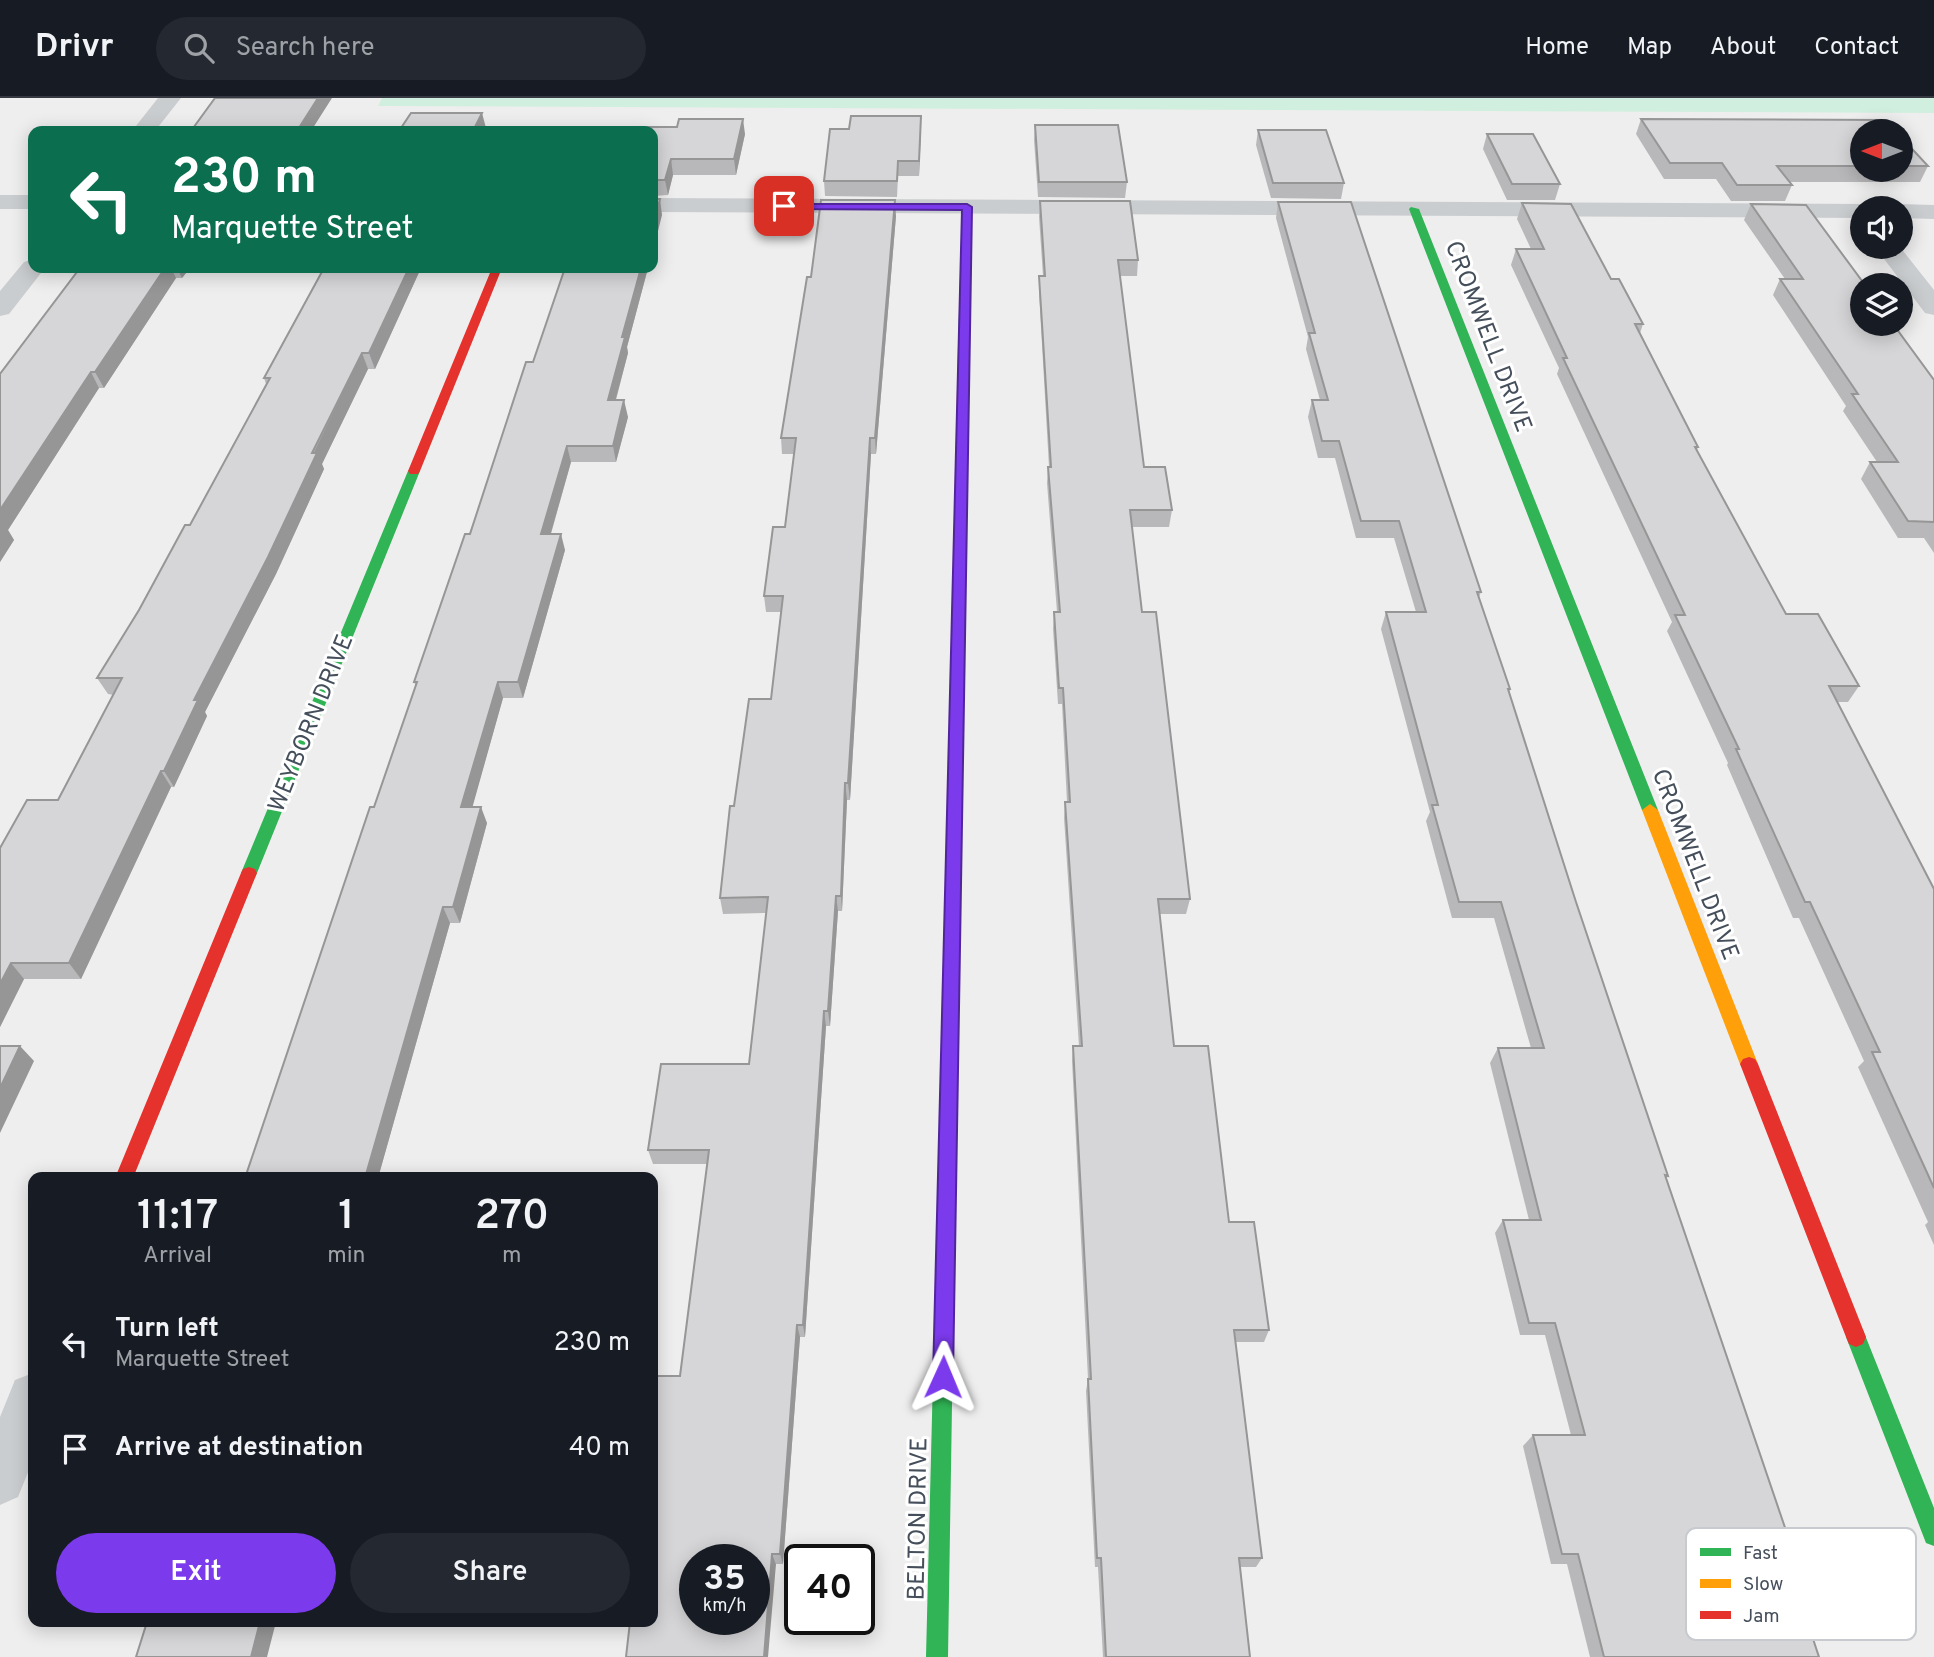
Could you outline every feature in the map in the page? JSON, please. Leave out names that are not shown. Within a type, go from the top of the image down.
[{"type":"street","points":[[147,126],[170,98]]},
{"type":"street","points":[[0,202],[28,202]]},
{"type":"street","points":[[658,205],[1850,212]]},
{"type":"street","name":"BELTON DRIVE","points":[[937,1657],[967,207]]},
{"type":"street","name":"CROMWELL DRIVE","points":[[1414,209],[1934,1535]]},
{"type":"street","points":[[1913,211],[1934,212]]},
{"type":"street","points":[[1896,259],[1934,307]]},
{"type":"street","points":[[0,308],[28,273]]},
{"type":"street","name":"WEYBORN DRIVE","points":[[126,1172],[495,273]]},
{"type":"street","points":[[0,1479],[28,1410]]},
{"type":"green space","points":[[382,98],[1934,98],[1934,113],[378,106]]},
{"type":"building","points":[[215,98],[318,98],[300,126],[195,126]]},
{"type":"building","points":[[411,113],[482,113],[476,126],[402,126]]},
{"type":"building","points":[[851,116],[921,116],[919,161],[898,161],[897,181],[824,181],[830,129],[849,129]]},
{"type":"building","points":[[679,119],[743,119],[734,159],[671,159],[665,180],[658,180],[658,127],[677,127]]},
{"type":"building","points":[[1641,119],[1850,120],[1850,166],[1777,166],[1792,185],[1737,185],[1722,163],[1670,163]]},
{"type":"building","points":[[1035,125],[1118,125],[1127,182],[1039,182]]},
{"type":"building","points":[[1258,130],[1326,130],[1344,183],[1273,183]]},
{"type":"building","points":[[1487,134],[1533,134],[1560,184],[1512,184]]},
{"type":"building","points":[[1913,150],[1928,166],[1913,166]]},
{"type":"building","points":[[821,200],[895,200],[875,438],[870,438],[848,783],[845,783],[841,896],[836,896],[828,1011],[824,1011],[803,1325],[797,1325],[780,1554],[772,1554],[770,1580],[770,1544],[679,1544],[679,1635],[766,1635],[764,1657],[626,1657],[629,1627],[658,1627],[658,1376],[680,1376],[709,1150],[648,1150],[661,1064],[749,1064],[768,897],[720,898],[730,806],[734,806],[749,699],[771,699],[783,596],[764,596],[773,527],[785,527],[796,438],[781,438],[807,277],[811,277]]},
{"type":"building","points":[[1040,201],[1130,201],[1138,260],[1118,260],[1144,467],[1165,467],[1172,510],[1130,510],[1142,612],[1156,612],[1190,899],[1158,899],[1174,1046],[1208,1046],[1229,1222],[1254,1222],[1269,1330],[1234,1330],[1262,1558],[1239,1558],[1250,1657],[1106,1657],[1101,1558],[1097,1558],[1088,1379],[1091,1379],[1073,1046],[1082,1046],[1065,802],[1070,802],[1063,688],[1059,688],[1054,612],[1060,612],[1048,467],[1051,467],[1039,276],[1045,276]]},
{"type":"building","points":[[1278,202],[1351,202],[1481,592],[1477,592],[1576,902],[1668,1176],[1665,1175],[1785,1528],[1686,1528],[1686,1640],[1813,1640],[1819,1657],[1604,1657],[1578,1554],[1562,1554],[1533,1435],[1585,1435],[1555,1323],[1529,1323],[1503,1220],[1541,1220],[1498,1048],[1544,1048],[1501,902],[1459,902],[1432,805],[1438,805],[1386,612],[1426,612],[1399,521],[1361,521],[1339,441],[1322,441],[1312,400],[1328,400],[1309,333],[1315,333]]},
{"type":"building","points":[[1522,203],[1571,204],[1611,279],[1619,279],[1643,324],[1635,324],[1698,447],[1695,447],[1786,614],[1818,614],[1859,686],[1829,686],[1934,889],[1934,1188],[1872,1052],[1880,1052],[1810,902],[1805,902],[1736,749],[1739,749],[1675,615],[1685,615],[1563,358],[1567,358],[1516,249],[1544,249]]},
{"type":"building","points":[[1751,204],[1806,205],[1856,273],[1850,273],[1850,336],[1902,336],[1934,380],[1934,522],[1908,521],[1870,462],[1898,462],[1852,394],[1858,394],[1780,279],[1803,279]]},
{"type":"building","points":[[76,273],[162,273],[95,372],[91,372],[0,510],[0,374]]},
{"type":"building","points":[[321,273],[407,273],[369,353],[362,353],[312,453],[317,453],[268,557],[194,700],[198,700],[69,963],[11,963],[0,984],[0,848],[27,800],[58,800],[122,678],[97,678],[139,610],[185,525],[190,525],[270,378],[264,378]]},
{"type":"building","points":[[563,273],[640,273],[608,400],[624,400],[613,446],[567,446],[541,534],[561,534],[518,682],[498,682],[461,807],[481,807],[453,907],[443,907],[367,1172],[247,1172],[370,807],[374,807],[417,682],[414,682],[465,534],[470,534],[526,362],[533,362]]},
{"type":"building","points":[[0,1046],[20,1046],[0,1088]]},
{"type":"building","points":[[145,1627],[259,1627],[251,1657],[136,1657]]},
{"type":"traffic: fast","points":[[964,347],[967,207]]},
{"type":"traffic: fast","points":[[1414,209],[1650,810]]},
{"type":"traffic: fast","points":[[249,873],[414,471]]},
{"type":"traffic: fast","points":[[937,1657],[955,775]]},
{"type":"traffic: fast","points":[[1856,1337],[1934,1535]]},
{"type":"traffic: slow","points":[[955,775],[964,347]]},
{"type":"traffic: slow","points":[[1650,810],[1749,1064]]},
{"type":"traffic: jam","points":[[414,471],[495,273]]},
{"type":"traffic: jam","points":[[126,1172],[249,873]]},
{"type":"traffic: jam","points":[[1749,1064],[1856,1337]]},
{"type":"route","points":[[784,206],[967,207],[943,1377]]}]
